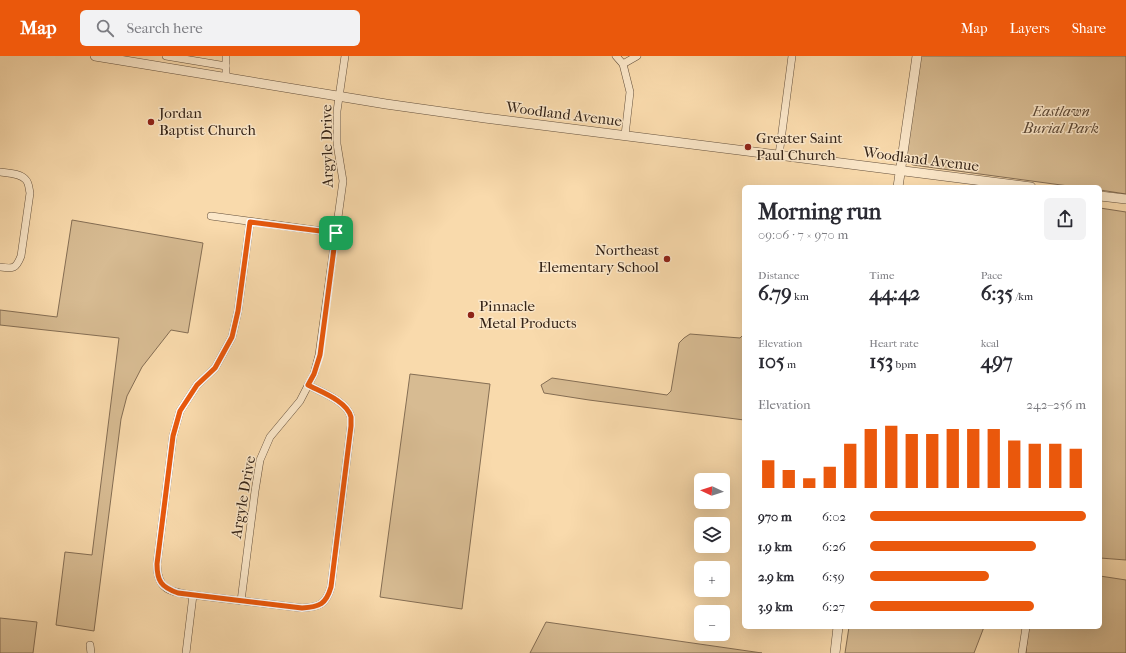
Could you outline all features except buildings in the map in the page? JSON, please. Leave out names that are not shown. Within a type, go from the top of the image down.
[{"type":"street","name":"Woodland Avenue","points":[[95,56],[386,104],[1017,185]]},
{"type":"street","points":[[166,56],[226,66]]},
{"type":"street","points":[[226,56],[226,77]]},
{"type":"street","name":"Argyle Drive","points":[[241,601],[260,460],[270,437],[300,401],[314,374],[320,355],[343,181],[337,144],[337,111],[345,56]]},
{"type":"street","points":[[616,56],[623,64],[630,92],[625,135]]},
{"type":"street","points":[[623,64],[637,56]]},
{"type":"street","points":[[779,155],[792,56]]},
{"type":"street","points":[[898,185],[917,56]]},
{"type":"street","points":[[0,172],[21,176],[26,180],[30,193],[21,256],[18,265],[8,268],[0,267]]},
{"type":"street","points":[[1102,196],[1126,199]]},
{"type":"street","points":[[211,216],[336,233]]},
{"type":"street","points":[[250,222],[238,311],[232,337],[215,368],[197,385],[180,411],[173,436],[157,564],[157,575],[163,585],[170,590],[178,593],[302,608],[312,608],[320,604],[328,597],[331,587],[351,417],[347,408],[340,402],[308,385]]},
{"type":"street","points":[[186,653],[193,595]]},
{"type":"street","points":[[834,653],[838,629]]},
{"type":"street","points":[[1022,653],[1026,629]]},
{"type":"street","points":[[90,645],[91,653]]},
{"type":"green space","name":"Eastlawn Burial Park","points":[[920,56],[1126,56],[1126,194],[1102,190],[1102,185],[1061,185],[913,165],[908,162],[907,152]]},
{"type":"green space","points":[[1102,208],[1126,212],[1126,560],[1102,558]]},
{"type":"green space","points":[[72,220],[203,243],[188,333],[171,330],[142,367],[127,396],[121,419],[94,631],[56,625],[65,552],[92,555],[119,338],[0,325],[0,310],[57,317]]},
{"type":"green space","points":[[690,334],[740,338],[742,336],[742,420],[544,393],[541,385],[552,378],[667,395],[671,391],[679,343]]},
{"type":"green space","points":[[410,374],[490,384],[462,609],[380,597]]},
{"type":"green space","points":[[1102,576],[1126,580],[1126,653],[1026,653],[1028,629],[1102,629]]},
{"type":"green space","points":[[0,618],[37,622],[33,653],[0,653]]},
{"type":"green space","points":[[546,622],[762,653],[530,653]]},
{"type":"green space","points":[[849,629],[983,629],[974,653],[845,653]]},
{"type":"place","name":"Jordan Baptist Church","points":[[151,122]]},
{"type":"place","name":"Greater Saint Paul Church","points":[[748,147]]},
{"type":"place","name":"Northeast Elementary School","points":[[667,259]]},
{"type":"place","name":"Pinnacle Metal Products","points":[[471,315]]},
{"type":"route","points":[[250,222],[336,233],[320,355],[314,374],[308,385],[340,402],[347,408],[351,417],[331,587],[328,597],[320,604],[312,608],[302,608],[178,593],[170,590],[163,585],[157,575],[157,564],[173,436],[180,411],[197,385],[215,368],[232,337],[238,311],[250,222]]}]
